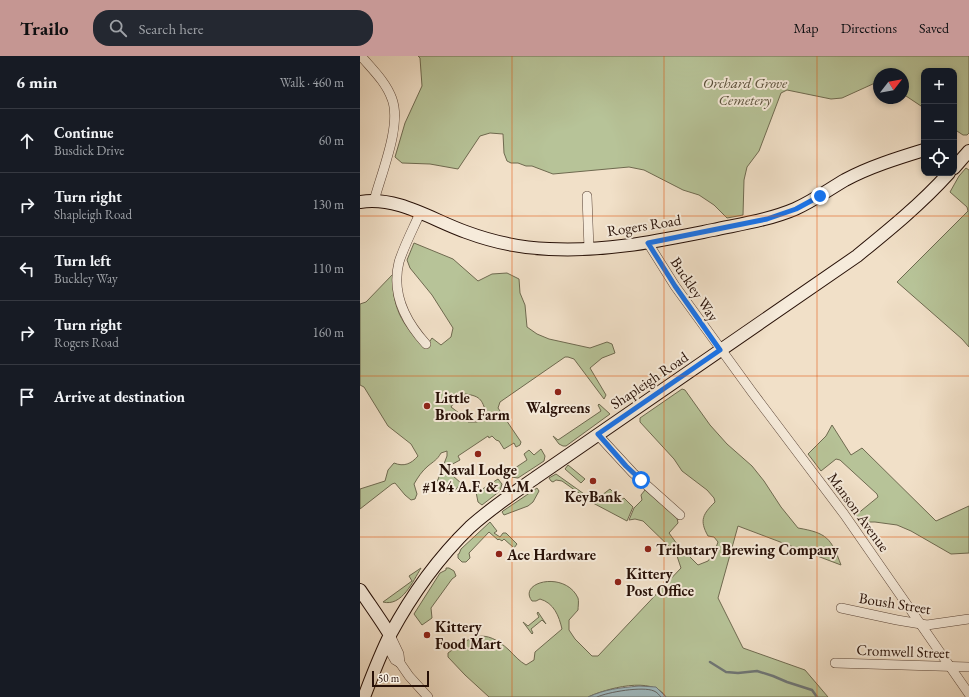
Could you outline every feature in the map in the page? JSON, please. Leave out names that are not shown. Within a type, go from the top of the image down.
[{"type":"main road","name":"Rogers Road","points":[[360,202],[374,201],[399,205],[465,232],[498,242],[530,248],[589,249],[620,247],[648,243],[780,215],[796,209],[859,174],[921,151]]},
{"type":"main road","points":[[957,163],[962,154]]},
{"type":"main road","name":"Shapleigh Road","points":[[364,697],[388,640],[406,607],[445,554],[470,527],[514,492],[843,266],[885,234],[916,207],[946,176]]},
{"type":"main road","points":[[360,590],[370,606],[377,613],[388,640]]},
{"type":"street","points":[[361,56],[387,89],[392,99],[394,109],[394,126],[390,146],[374,201]]},
{"type":"street","points":[[587,196],[589,249]]},
{"type":"street","points":[[420,213],[399,264],[398,286],[399,299],[406,319],[426,344]]},
{"type":"street","name":"Buckley Way","points":[[648,243],[675,286],[720,350]]},
{"type":"street","name":"Manson Avenue","points":[[720,350],[844,514],[969,694]]},
{"type":"street","points":[[598,434],[633,473],[680,514]]},
{"type":"street","name":"Boush Street","points":[[841,608],[869,615],[927,625],[969,619]]},
{"type":"street","points":[[388,640],[399,654],[400,663],[409,676],[428,697]]},
{"type":"street","name":"Cromwell Street","points":[[835,663],[969,667]]},
{"type":"green space","name":"Orchard Grove Cemetery","points":[[418,56],[969,56],[969,133],[967,135],[963,135],[957,131],[957,68],[921,68],[921,106],[909,98],[909,68],[873,68],[873,84],[842,98],[831,99],[787,90],[781,93],[759,151],[747,167],[744,180],[743,215],[727,218],[714,205],[699,195],[683,190],[644,170],[629,167],[553,174],[532,166],[511,163],[507,161],[504,153],[503,134],[490,133],[480,136],[458,169],[430,164],[402,163],[395,157],[405,123],[422,86],[420,58]]},
{"type":"green space","points":[[966,168],[969,170],[969,347],[962,339],[897,282],[968,211],[967,207],[950,192],[959,176]]},
{"type":"green space","points":[[414,243],[453,259],[478,281],[492,274],[507,273],[519,279],[520,293],[525,305],[527,327],[537,334],[549,339],[590,348],[607,342],[612,344],[615,353],[602,358],[590,368],[606,395],[604,399],[574,359],[565,357],[500,402],[498,408],[521,442],[520,445],[516,447],[514,443],[504,449],[499,441],[492,436],[489,438],[488,436],[458,456],[460,460],[449,466],[454,473],[453,476],[461,483],[454,492],[452,491],[450,494],[439,486],[437,482],[447,456],[447,451],[441,453],[437,459],[422,472],[414,484],[417,494],[415,499],[411,500],[395,483],[360,509],[360,489],[385,481],[388,470],[394,463],[404,465],[413,461],[418,456],[411,444],[388,426],[364,387],[360,385],[360,304],[366,302],[394,273],[393,284],[396,305],[404,323],[426,347],[432,338],[441,345],[451,337],[453,328],[432,295],[410,268],[407,260]],"holes":[[[465,394],[471,395],[480,400],[487,415],[477,422],[468,422],[451,407],[456,400]]]},
{"type":"green space","points":[[682,389],[685,390],[710,425],[727,444],[752,466],[798,528],[822,535],[827,538],[834,549],[841,565],[738,526],[718,598],[743,648],[805,670],[828,697],[666,697],[660,690],[640,685],[617,688],[588,697],[489,697],[448,657],[448,653],[464,642],[478,636],[485,636],[500,643],[526,665],[534,660],[535,652],[562,629],[555,611],[549,604],[540,599],[532,601],[529,594],[531,589],[537,584],[554,582],[563,584],[572,589],[578,598],[578,610],[569,620],[569,630],[575,639],[592,656],[598,656],[681,568],[676,553],[643,521],[635,519],[629,520],[634,508],[642,500],[641,495],[645,490],[677,518],[678,523],[669,533],[677,544],[698,565],[708,561],[714,553],[718,542],[714,537],[708,536],[703,521],[705,514],[715,502],[714,498],[707,490],[682,471],[674,459],[640,422],[640,418]]},
{"type":"green space","points":[[599,404],[610,414],[566,446],[559,444],[553,436],[558,440],[601,411],[598,405]]},
{"type":"green space","points":[[832,425],[851,455],[862,448],[936,521],[969,506],[969,553],[951,554],[911,531],[897,525],[861,522],[856,515],[878,497],[877,494],[840,460],[836,459],[821,471],[808,454],[826,436]]},
{"type":"green space","points":[[541,449],[545,456],[544,461],[518,478],[511,477],[504,468],[506,467],[509,472],[527,460],[524,454],[529,450],[534,455]]},
{"type":"green space","points":[[568,465],[585,479],[581,483],[565,469]]},
{"type":"green space","points":[[556,474],[594,501],[610,489],[621,500],[624,498],[633,507],[627,521],[593,503],[562,481],[551,481],[549,478]]},
{"type":"green space","points":[[498,479],[502,484],[500,491],[482,505],[478,502],[475,487],[477,486],[481,490]]},
{"type":"green space","points":[[537,488],[539,491],[533,502],[528,506],[504,515],[502,512],[503,511]]},
{"type":"green space","points":[[490,522],[497,531],[494,533],[500,537],[503,533],[506,533],[517,544],[514,548],[504,539],[502,541],[499,539],[498,540],[489,532],[469,553],[470,558],[466,562],[462,562],[458,558],[458,554],[461,549]]},
{"type":"green space","points":[[421,568],[406,592],[401,597],[390,603],[383,602],[412,581],[409,576]]},
{"type":"green space","points":[[446,568],[454,571],[456,576],[452,579],[431,608],[432,618],[422,625],[414,614],[440,573],[446,570]]},
{"type":"green space","points":[[538,612],[546,624],[542,620],[531,629],[532,634],[523,622],[528,626],[539,617]]},
{"type":"water","points":[[639,686],[656,687],[666,697],[588,697],[619,688]]},
{"type":"waterway","points":[[710,662],[726,672],[738,673],[757,671],[773,676],[812,690],[817,697]]},
{"type":"place","name":"Walgreens","points":[[558,392]]},
{"type":"place","name":"Little Brook Farm","points":[[427,406]]},
{"type":"place","name":"Naval Lodge #184 A.F. & A.M.","points":[[478,454]]},
{"type":"place","name":"KeyBank","points":[[593,481]]},
{"type":"place","name":"Tributary Brewing Company","points":[[648,549]]},
{"type":"place","name":"Ace Hardware","points":[[499,554]]},
{"type":"place","name":"Kittery Post Office","points":[[618,582]]},
{"type":"place","name":"Kittery Food Mart","points":[[427,635]]},
{"type":"route","points":[[641,480],[626,466],[598,434],[720,350],[675,286],[648,243],[767,219],[796,209],[820,196]]}]
